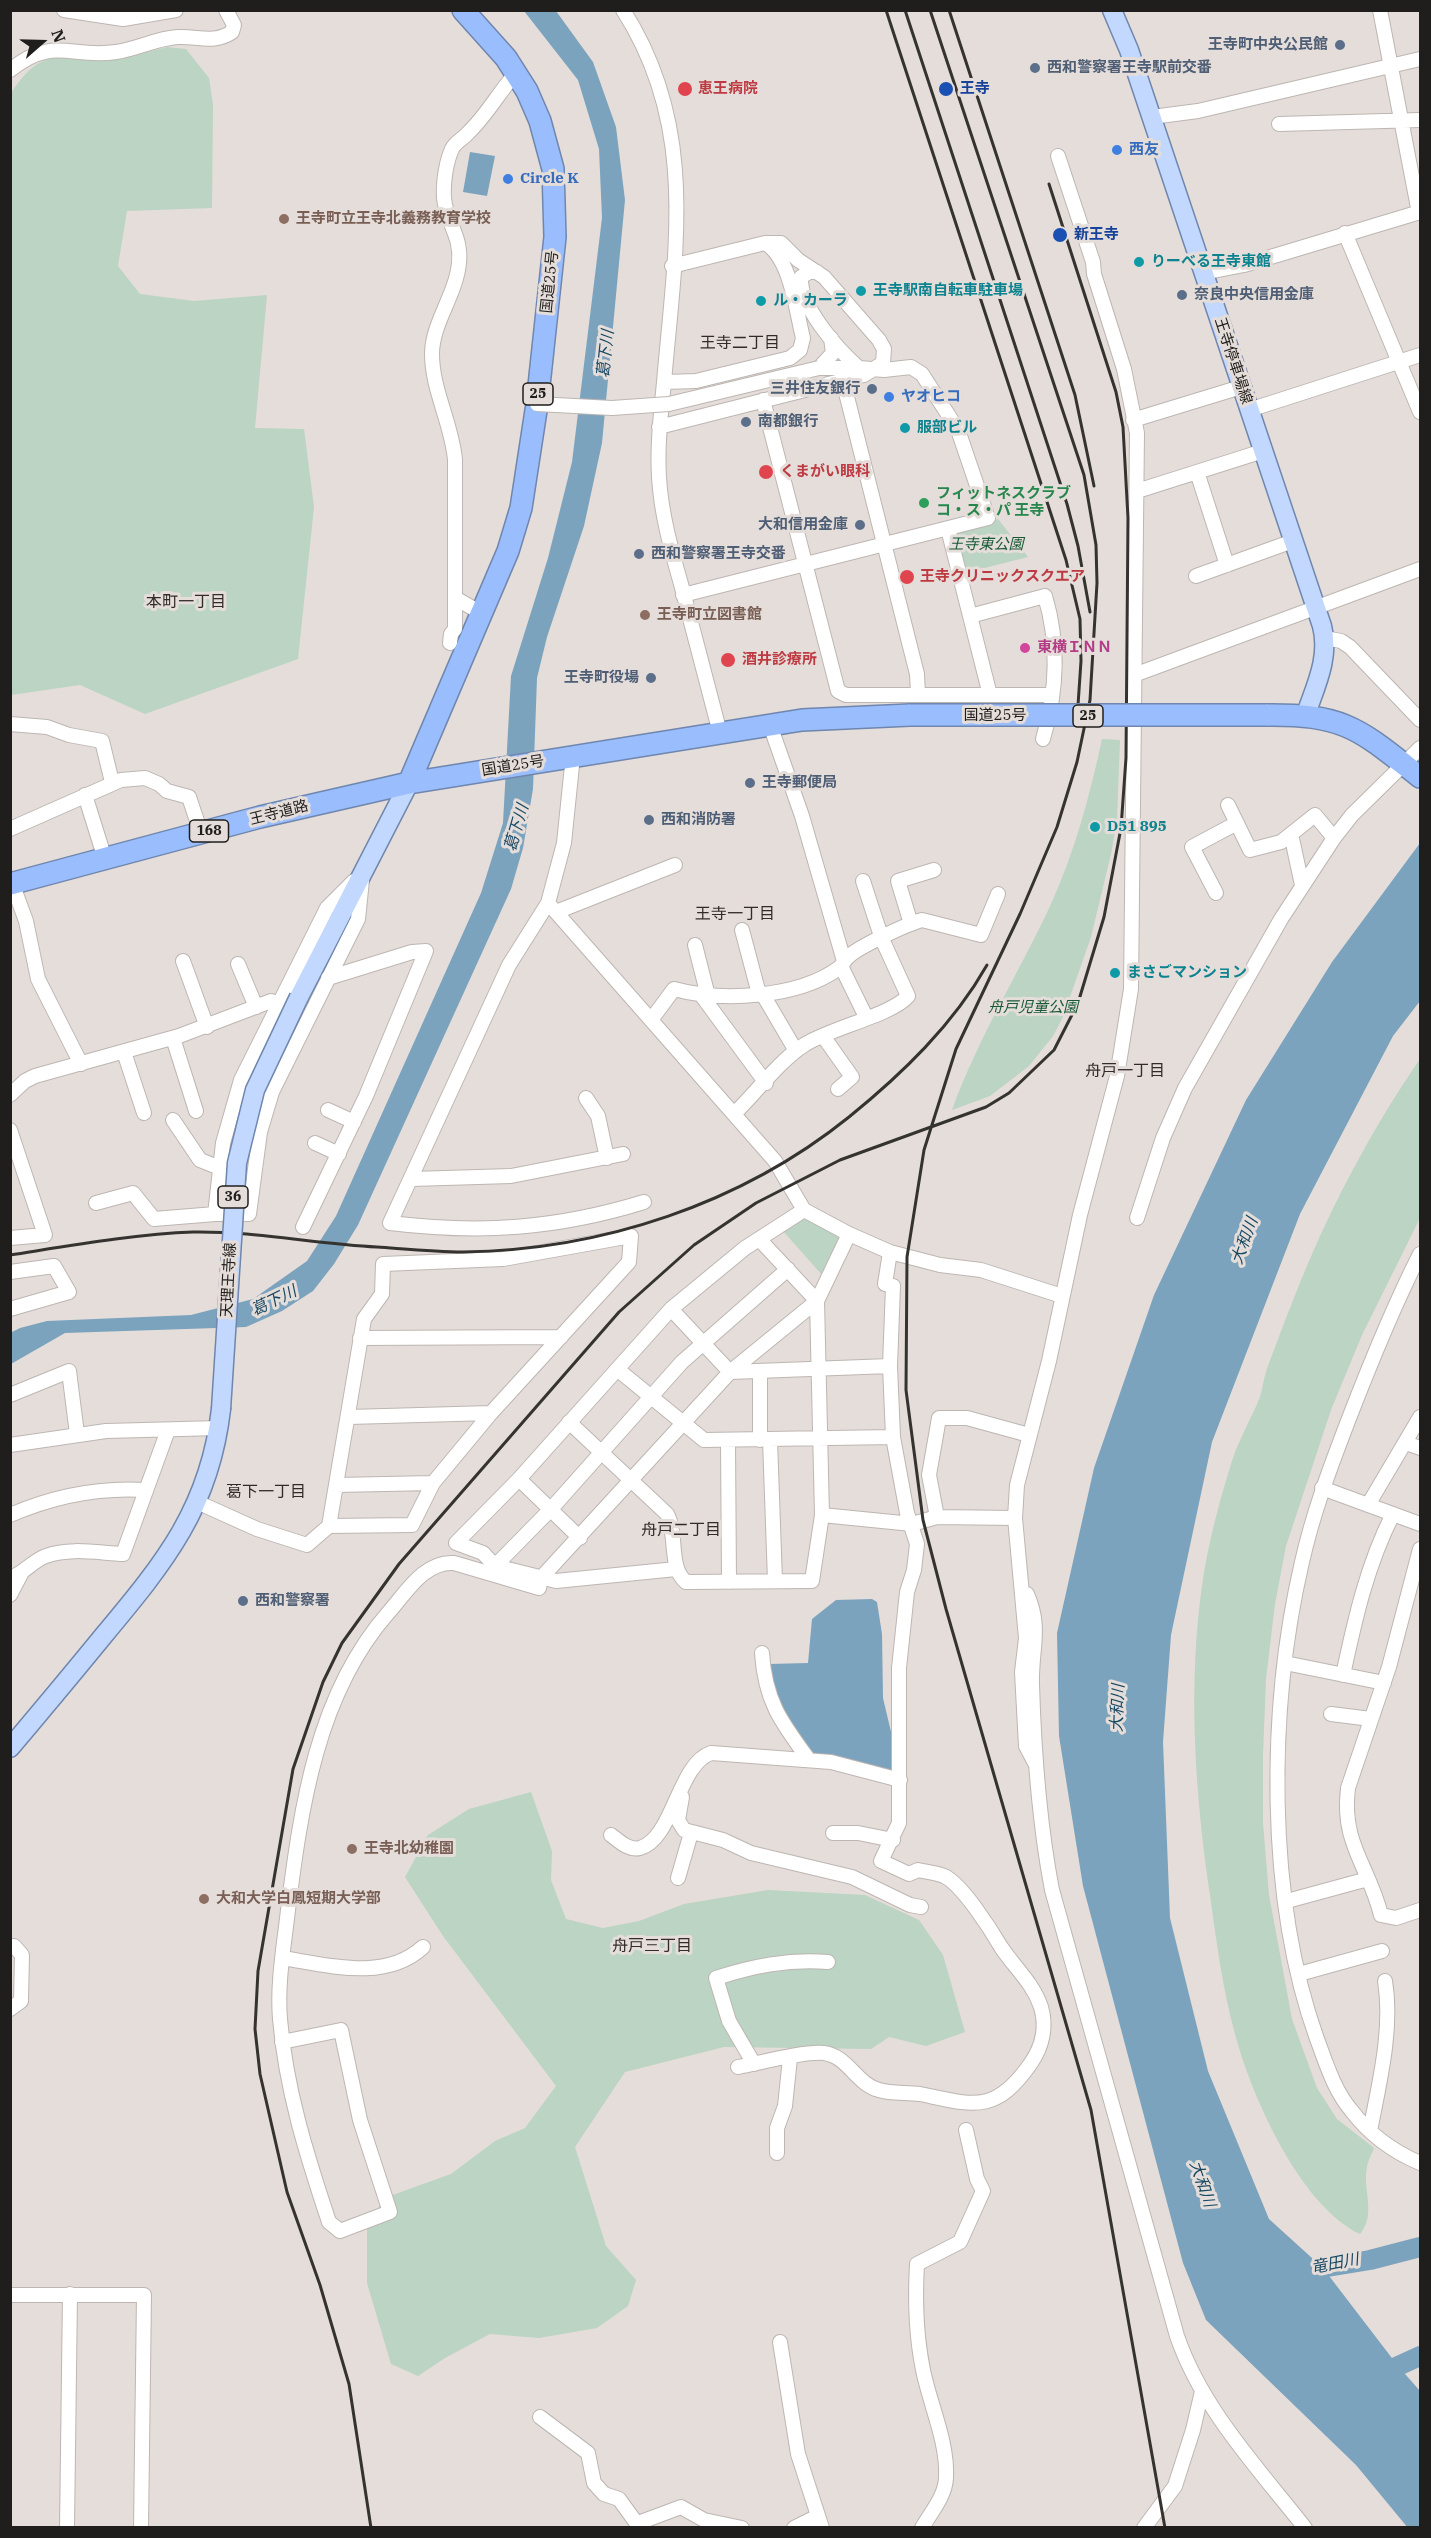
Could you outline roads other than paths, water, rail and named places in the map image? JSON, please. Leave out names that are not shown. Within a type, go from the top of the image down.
[{"type":"highway","name":"国道25号","points":[[409,783],[483,614],[508,551],[521,508],[537,404],[555,237],[555,184],[543,129],[516,72],[463,10]]},
{"type":"highway","name":"国道25号","points":[[409,783],[770,725],[834,717],[910,715],[1306,714],[1345,724],[1363,733],[1413,771]]},
{"type":"highway","name":"王寺道路","points":[[11,884],[260,817],[409,783]]},
{"type":"main road","name":"王寺停車場線","points":[[1117,12],[1325,638],[1324,662],[1306,714]]},
{"type":"main road","name":"天理王寺線","points":[[10,1748],[165,1560],[198,1502],[213,1461],[219,1428],[237,1163],[255,1090],[299,997],[409,783]]},
{"type":"street","points":[[64,10],[123,19],[176,10]]},
{"type":"street","points":[[10,70],[23,61],[44,52],[62,49],[101,53],[117,52],[177,37],[220,39],[232,32],[234,25],[226,10]]},
{"type":"street","points":[[623,10],[650,62],[671,126],[677,183],[659,427],[659,478],[662,503],[683,595],[720,733]]},
{"type":"street","points":[[1203,273],[1244,265],[1420,213],[1380,10]]},
{"type":"street","points":[[1152,117],[1198,111],[1420,59]]},
{"type":"street","points":[[450,643],[451,634],[455,629],[454,444],[435,376],[432,354],[434,337],[450,299],[459,264],[459,240],[446,208],[444,186],[454,145],[468,134],[516,72]]},
{"type":"street","points":[[1279,124],[1401,123],[1420,120]]},
{"type":"street","points":[[1058,156],[1120,355],[1137,439],[1137,491],[1130,1005],[1117,1076],[1017,1485],[1015,1518],[1022,1583],[1032,1604],[1037,1627],[1032,1682],[1036,1765],[1043,1836],[1059,1918],[1178,2336],[1202,2391],[1305,2528]]},
{"type":"street","points":[[1345,234],[1401,362],[1420,412]]},
{"type":"street","points":[[659,427],[864,375],[877,368],[885,357],[879,340],[830,283],[781,243],[765,243],[672,266]]},
{"type":"street","points":[[664,382],[696,381],[796,355],[803,338],[798,316],[780,256],[765,243]]},
{"type":"street","points":[[788,281],[792,270],[811,268]]},
{"type":"street","points":[[811,268],[804,274],[801,284],[812,315],[859,368]]},
{"type":"street","points":[[798,316],[808,325],[829,333]]},
{"type":"street","points":[[819,368],[833,353],[829,333]]},
{"type":"street","points":[[1249,410],[1420,355]]},
{"type":"street","points":[[537,404],[612,408],[669,404],[819,368],[884,370],[911,366],[917,370],[958,429],[988,518],[683,595]]},
{"type":"street","points":[[843,381],[917,674],[918,694]]},
{"type":"street","points":[[1133,420],[1241,387]]},
{"type":"street","points":[[763,400],[838,691],[846,695],[1051,695]]},
{"type":"street","points":[[1137,491],[1263,452]]},
{"type":"street","points":[[1197,472],[1227,565]]},
{"type":"street","points":[[948,529],[990,695]]},
{"type":"street","points":[[1196,576],[1293,541]]},
{"type":"street","points":[[1134,675],[1420,569]]},
{"type":"street","points":[[970,616],[1045,596],[1054,632],[1051,695],[1043,739]]},
{"type":"street","points":[[455,598],[483,614]]},
{"type":"street","points":[[1325,638],[1341,641],[1350,647],[1420,720]]},
{"type":"street","points":[[10,724],[47,727],[69,735],[102,741],[112,782]]},
{"type":"street","points":[[770,725],[802,816],[843,964],[866,1017]]},
{"type":"street","points":[[1137,1218],[1160,1146],[1185,1088],[1302,885],[1352,815],[1413,771],[1420,748]]},
{"type":"street","points":[[567,757],[564,843],[552,908],[509,965],[390,1223],[461,1230],[488,1230],[582,1218],[644,1202]]},
{"type":"street","points":[[10,829],[112,782],[145,778],[159,784],[167,791],[189,797],[201,833]]},
{"type":"street","points":[[85,795],[105,859]]},
{"type":"street","points":[[1228,806],[1250,850],[1281,842],[1315,815],[1334,838]]},
{"type":"street","points":[[1216,893],[1192,847],[1237,823]]},
{"type":"street","points":[[1291,834],[1302,885]]},
{"type":"street","points":[[552,908],[675,865]]},
{"type":"street","points":[[910,924],[898,881],[934,870]]},
{"type":"street","points":[[96,1203],[133,1192],[154,1219],[249,1214],[260,1132],[272,1092],[358,918],[362,872]]},
{"type":"street","points":[[215,1214],[227,1126],[241,1080],[327,908],[362,872]]},
{"type":"street","points":[[734,1114],[796,1051],[866,1017],[898,1006],[908,996],[882,939],[863,881]]},
{"type":"street","points":[[11,884],[26,921],[38,980],[81,1064]]},
{"type":"street","points":[[651,1020],[674,989],[705,996],[760,993],[801,985],[843,964],[852,954],[910,924],[928,920],[981,935],[998,894]]},
{"type":"street","points":[[552,908],[775,1161],[804,1210],[849,1234],[890,1252],[940,1264],[981,1270],[1062,1296]]},
{"type":"street","points":[[742,930],[760,993],[796,1051]]},
{"type":"street","points":[[695,945],[705,996],[766,1083]]},
{"type":"street","points":[[303,1227],[354,1122],[426,951],[412,952],[328,978]]},
{"type":"street","points":[[183,961],[207,1027]]},
{"type":"street","points":[[238,964],[255,1007]]},
{"type":"street","points":[[10,1095],[25,1081],[35,1076],[207,1027],[271,1001],[308,1016]]},
{"type":"street","points":[[823,1036],[852,1077],[838,1089]]},
{"type":"street","points":[[172,1038],[196,1111]]},
{"type":"street","points":[[124,1052],[144,1113]]},
{"type":"street","points":[[586,1098],[598,1116],[607,1158]]},
{"type":"street","points":[[328,1110],[354,1122]]},
{"type":"street","points":[[173,1120],[200,1160],[220,1168]]},
{"type":"street","points":[[10,1130],[45,1235],[10,1238]]},
{"type":"street","points":[[315,1143],[339,1154]]},
{"type":"street","points":[[412,1179],[511,1176],[622,1154]]},
{"type":"street","points":[[676,1569],[570,1580],[541,1578],[495,1566],[483,1552],[456,1543],[519,1479],[671,1309],[759,1239],[804,1210]]},
{"type":"street","points":[[282,2042],[341,2030],[360,2120],[390,2212],[340,2231],[328,2223],[297,2119],[282,2042],[279,1995],[292,1880],[312,1772],[335,1699],[362,1647],[422,1575],[436,1565],[454,1563],[539,1588],[541,1578],[730,1372],[817,1301],[849,1234]]},
{"type":"street","points":[[198,1502],[257,1529],[307,1545],[329,1526],[349,1417],[360,1338],[364,1319],[382,1294],[383,1264],[503,1258],[631,1236],[629,1262],[491,1413],[433,1483],[412,1525],[329,1526]]},
{"type":"street","points":[[569,1422],[667,1514],[674,1533],[676,1569],[686,1582],[812,1581],[822,1515],[817,1301],[759,1239]]},
{"type":"street","points":[[738,2067],[824,2053],[838,2058],[871,2088],[881,2091],[916,2093],[966,2105],[980,2103],[1010,2090],[1037,2054],[1044,2022],[1036,1995],[1025,1976],[1008,1956],[984,1918],[947,1877],[918,1870],[909,1874],[881,1861],[898,1823],[899,1668],[907,1592],[916,1563],[916,1536],[907,1513],[893,1437],[890,1366],[893,1286],[885,1284],[890,1252]]},
{"type":"street","points":[[1420,1254],[1395,1303],[1322,1488],[1301,1562],[1285,1663],[1277,1765],[1278,1826],[1287,1901],[1308,2014],[1337,2089],[1350,2109],[1386,2145],[1420,2163]]},
{"type":"street","points":[[10,1272],[54,1266],[69,1292],[10,1309]]},
{"type":"street","points":[[495,1566],[551,1509],[702,1342],[788,1269]]},
{"type":"street","points":[[671,1309],[730,1372],[890,1366]]},
{"type":"street","points":[[360,1338],[561,1337]]},
{"type":"street","points":[[617,1369],[682,1425],[704,1440],[728,1442],[893,1437]]},
{"type":"street","points":[[10,1395],[69,1371],[77,1434]]},
{"type":"street","points":[[760,1372],[775,1581]]},
{"type":"street","points":[[349,1417],[491,1413]]},
{"type":"street","points":[[1368,1505],[1420,1417]]},
{"type":"street","points":[[937,1517],[929,1475],[939,1418],[967,1418],[1029,1435]]},
{"type":"street","points":[[10,1445],[77,1434],[219,1428]]},
{"type":"street","points":[[10,1595],[16,1576],[30,1564],[47,1555],[68,1552],[123,1554],[168,1430]]},
{"type":"street","points":[[728,1442],[729,1582]]},
{"type":"street","points":[[1406,1443],[1420,1448]]},
{"type":"street","points":[[519,1479],[580,1538]]},
{"type":"street","points":[[336,1485],[433,1483]]},
{"type":"street","points":[[1322,1488],[1420,1524]]},
{"type":"street","points":[[10,1515],[44,1500],[74,1493],[146,1490]]},
{"type":"street","points":[[1343,1675],[1355,1619],[1376,1548],[1393,1514]]},
{"type":"street","points":[[822,1515],[912,1524],[937,1517],[1015,1518]]},
{"type":"street","points":[[1420,1549],[1416,1586],[1371,1719],[1347,1799],[1349,1834],[1381,1915],[1396,1917],[1420,1910]]},
{"type":"street","points":[[762,1653],[764,1680],[769,1697],[788,1731],[809,1760]]},
{"type":"street","points":[[1285,1663],[1384,1683]]},
{"type":"street","points":[[1331,1714],[1371,1719]]},
{"type":"street","points":[[611,1835],[632,1848],[639,1848],[648,1843],[660,1828],[700,1760],[711,1753],[831,1762],[900,1780]]},
{"type":"street","points":[[685,1783],[678,1820],[679,1825],[691,1833],[723,1840],[759,1855],[852,1877],[910,1905],[921,1907]]},
{"type":"street","points":[[678,1878],[691,1833]]},
{"type":"street","points":[[833,1833],[858,1833],[892,1840]]},
{"type":"street","points":[[1287,1901],[1368,1879]]},
{"type":"street","points":[[10,1946],[14,1946],[22,1955],[21,2001],[10,2009]]},
{"type":"street","points":[[282,1958],[345,1967],[387,1967],[407,1960],[423,1947]]},
{"type":"street","points":[[1299,1974],[1382,1951]]},
{"type":"street","points":[[754,2064],[729,2021],[716,1978],[773,1963],[805,1960],[828,1962]]},
{"type":"street","points":[[1370,2131],[1380,2084],[1387,2014],[1385,1981]]},
{"type":"street","points":[[777,2152],[777,2128],[785,2106],[790,2058]]},
{"type":"street","points":[[921,2528],[937,2506],[946,2480],[945,2456],[923,2371],[918,2340],[917,2264],[960,2242],[983,2191],[977,2179],[966,2130]]},
{"type":"street","points":[[67,2528],[70,2294]]},
{"type":"street","points":[[10,2295],[144,2295],[141,2528]]},
{"type":"street","points":[[780,2342],[798,2454],[820,2522],[794,2528]]},
{"type":"street","points":[[1144,2528],[1175,2486],[1193,2430],[1202,2391]]},
{"type":"street","points":[[540,2417],[588,2453],[594,2483],[604,2494],[619,2499],[639,2525],[681,2507],[704,2520],[742,2528]]},
{"type":"water","name":"葛下川","points":[[524,11],[556,11],[593,62],[616,127],[625,200],[602,443],[584,526],[547,637],[537,678],[533,789],[523,848],[511,889],[358,1225],[334,1264],[313,1291],[282,1311],[246,1327],[65,1333],[11,1364],[10,1333],[20,1328],[47,1321],[191,1315],[253,1299],[307,1261],[336,1216],[481,893],[503,823],[511,676],[548,558],[572,462],[602,218],[599,149],[578,80]]},
{"type":"water","points":[[470,152],[495,156],[487,196],[463,192]]},
{"type":"water","name":"大和川","points":[[1420,843],[1420,1001],[1393,1036],[1300,1214],[1212,1442],[1171,1635],[1163,1742],[1170,1918],[1208,2071],[1269,2219],[1323,2268],[1420,2391],[1420,2527],[1408,2528],[1356,2465],[1206,2320],[1183,2263],[1083,1886],[1059,1736],[1057,1633],[1094,1468],[1154,1295],[1246,1100],[1332,962]]},
{"type":"water","points":[[872,1599],[877,1602],[882,1634],[883,1698],[892,1736],[894,1771],[891,1774],[811,1755],[782,1713],[770,1678],[769,1664],[808,1663],[812,1619],[836,1600]]},
{"type":"waterway","name":"竜田川","points":[[1297,2272],[1370,2260],[1420,2247]]},
{"type":"waterway","points":[[1374,2377],[1420,2356]]},
{"type":"railway","points":[[886,10],[1066,560],[1080,619],[1081,661],[1077,720]]},
{"type":"railway","points":[[905,10],[1067,504],[1078,546],[1090,612]]},
{"type":"railway","points":[[930,10],[1084,475],[1096,545],[1097,583],[1090,700],[1077,762],[1057,827],[1020,914],[956,1049],[924,1150],[907,1257],[906,1390],[923,1520],[946,1609],[1091,2110],[1165,2528]]},
{"type":"railway","points":[[949,10],[1075,395],[1094,486]]},
{"type":"railway","points":[[371,2528],[349,2384],[320,2285],[287,2192],[260,2074],[255,2029],[258,1971],[293,1769],[323,1682],[342,1643],[399,1564],[619,1312],[694,1245],[756,1203],[840,1160],[986,1107],[1009,1093],[1054,1050],[1078,1003],[1104,917],[1121,828],[1126,758],[1128,518],[1123,427],[1116,392],[1049,184]]},
{"type":"railway","points":[[10,1255],[125,1238],[193,1232],[463,1252],[515,1249],[567,1242],[618,1231],[668,1216],[716,1197],[763,1175],[807,1148],[849,1117],[907,1066],[959,1008],[987,965]]},
{"type":"place","name":"王寺町中央公民館","points":[[1340,45]]},
{"type":"place","name":"西和警察署王寺駅前交番","points":[[1035,68]]},
{"type":"place","name":"恵王病院","points":[[685,89]]},
{"type":"place","name":"王寺","points":[[946,89]]},
{"type":"place","name":"西友","points":[[1117,150]]},
{"type":"place","name":"Circle K","points":[[508,179]]},
{"type":"place","name":"王寺町立王寺北義務教育学校","points":[[284,219]]},
{"type":"place","name":"新王寺","points":[[1060,235]]},
{"type":"place","name":"りーべる王寺東館","points":[[1139,262]]},
{"type":"place","name":"王寺駅南自転車駐車場","points":[[861,291]]},
{"type":"place","name":"奈良中央信用金庫","points":[[1182,295]]},
{"type":"place","name":"ル・カーラ","points":[[761,301]]},
{"type":"place","name":"三井住友銀行","points":[[872,389]]},
{"type":"place","name":"ヤオヒコ","points":[[889,397]]},
{"type":"place","name":"南都銀行","points":[[746,422]]},
{"type":"place","name":"服部ビル","points":[[905,428]]},
{"type":"place","name":"くまがい眼科","points":[[766,472]]},
{"type":"place","name":"フィットネスクラブ コ・ス・パ 王寺","points":[[924,503]]},
{"type":"place","name":"大和信用金庫","points":[[860,525]]},
{"type":"place","name":"西和警察署王寺交番","points":[[639,554]]},
{"type":"place","name":"王寺クリニックスクエア","points":[[907,577]]},
{"type":"place","name":"王寺町立図書館","points":[[645,615]]},
{"type":"place","name":"東横ＩＮＮ","points":[[1025,648]]},
{"type":"place","name":"酒井診療所","points":[[728,660]]},
{"type":"place","name":"王寺町役場","points":[[651,678]]},
{"type":"place","name":"王寺郵便局","points":[[750,783]]},
{"type":"place","name":"西和消防署","points":[[649,820]]},
{"type":"place","name":"D51 895","points":[[1095,827]]},
{"type":"place","name":"まさごマンション","points":[[1115,973]]},
{"type":"place","name":"西和警察署","points":[[243,1601]]},
{"type":"place","name":"王寺北幼稚園","points":[[352,1849]]},
{"type":"place","name":"大和大学白鳳短期大学部","points":[[204,1899]]},
{"type":"district","name":"王寺二丁目","points":[[740,343]]},
{"type":"district","name":"本町一丁目","points":[[186,602]]},
{"type":"district","name":"王寺一丁目","points":[[735,914]]},
{"type":"district","name":"舟戸一丁目","points":[[1125,1071]]},
{"type":"district","name":"葛下一丁目","points":[[266,1492]]},
{"type":"district","name":"舟戸二丁目","points":[[681,1530]]},
{"type":"district","name":"舟戸三丁目","points":[[652,1946]]},
{"type":"park label","name":"王寺東公園","points":[[986,545]]},
{"type":"park label","name":"舟戸児童公園","points":[[1033,1008]]}]
